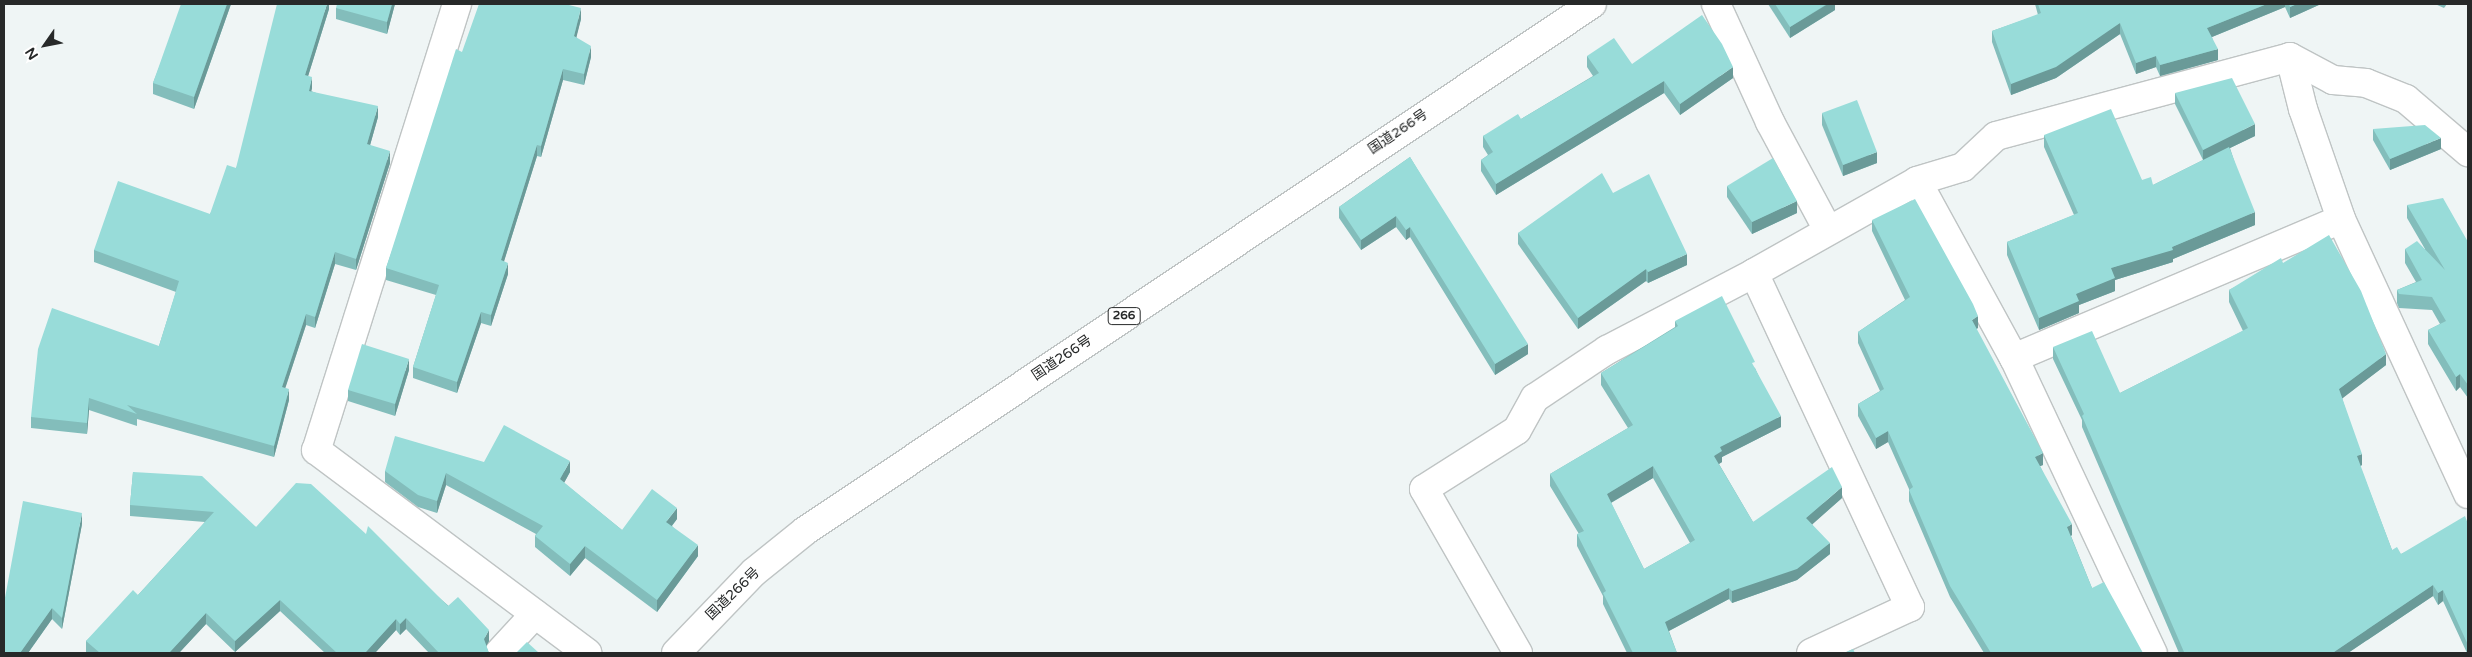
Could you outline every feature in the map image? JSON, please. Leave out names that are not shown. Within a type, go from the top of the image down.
[{"type":"main road","points":[[456,4],[316,450],[587,653]]},
{"type":"main road","name":"国道266号","points":[[676,653],[754,572],[805,531],[1592,4]]},
{"type":"main road","points":[[1716,4],[1770,122],[1828,230]]},
{"type":"main road","points":[[2290,56],[2303,109],[2342,219],[2468,494]]},
{"type":"main road","points":[[1518,653],[1424,490],[1516,430],[1535,398],[1607,350],[1754,273],[1917,181],[1963,167],[1996,136],[2290,56],[2333,80],[2366,83],[2406,99],[2468,152]]},
{"type":"main road","points":[[1917,181],[2014,358],[2153,653]]},
{"type":"main road","points":[[2014,358],[2342,219]]},
{"type":"main road","points":[[1754,273],[1910,607],[1811,653]]},
{"type":"main road","points":[[499,653],[535,614]]},
{"type":"building","points":[[181,4],[227,4],[194,97],[153,83]]},
{"type":"building","points":[[277,4],[327,4],[305,75],[312,77],[309,91],[378,106],[367,144],[390,151],[356,259],[335,252],[315,317],[306,314],[282,387],[289,389],[274,446],[127,405],[137,414],[89,398],[87,423],[31,417],[38,349],[52,308],[159,346],[179,281],[94,250],[118,181],[210,214],[227,165],[236,168]]},
{"type":"building","points":[[337,4],[392,4],[387,22],[336,8]]},
{"type":"building","points":[[479,4],[565,4],[581,8],[574,36],[591,46],[584,74],[563,69],[541,146],[537,145],[501,260],[508,263],[491,315],[481,312],[457,382],[413,367],[439,285],[386,268],[456,49],[462,52]]},
{"type":"building","points":[[1775,4],[1827,4],[1790,27]]},
{"type":"building","points":[[2038,4],[2267,4],[2207,28],[2218,49],[2160,65],[2156,56],[2136,63],[2120,23],[2056,67],[2011,84],[1992,31],[2041,13]]},
{"type":"building","points":[[1702,15],[1722,44],[1733,67],[1680,104],[1664,81],[1496,184],[1481,160],[1493,152],[1483,136],[1518,114],[1521,119],[1599,73],[1587,56],[1614,38],[1632,64]]},
{"type":"building","points":[[2232,78],[2255,124],[2203,150],[2175,93]]},
{"type":"building","points":[[1857,100],[1877,152],[1843,165],[1822,113]]},
{"type":"building","points":[[2111,109],[2142,180],[2151,177],[2153,185],[2229,147],[2255,212],[2172,247],[2173,250],[2111,268],[2115,278],[2076,294],[2079,301],[2039,318],[2007,242],[2078,213],[2044,135]]},
{"type":"building","points":[[2425,125],[2441,138],[2390,159],[2373,129]]},
{"type":"building","points":[[1410,157],[1528,344],[1495,364],[1410,227],[1406,230],[1396,216],[1361,240],[1339,207]]},
{"type":"building","points":[[1773,158],[1797,201],[1752,222],[1727,186]]},
{"type":"building","points":[[1602,173],[1613,193],[1649,174],[1687,254],[1648,272],[1646,269],[1578,318],[1518,233]]},
{"type":"building","points":[[2443,198],[2468,242],[2468,385],[2460,374],[2456,377],[2428,330],[2446,321],[2432,297],[2399,294],[2397,290],[2422,280],[2405,249],[2417,241],[2445,270],[2407,205]]},
{"type":"building","points":[[1915,199],[1973,304],[1978,316],[1972,320],[2043,453],[2035,457],[2072,524],[2067,527],[2092,588],[2104,582],[2143,653],[1991,653],[1950,586],[1909,490],[1913,487],[1888,431],[1876,438],[1858,404],[1884,389],[1858,332],[1910,297],[1872,220]]},
{"type":"building","points":[[2329,235],[2361,291],[2386,354],[2339,389],[2362,454],[2357,456],[2392,550],[2397,547],[2401,554],[2465,516],[2468,524],[2468,645],[2443,590],[2438,593],[2433,585],[2335,653],[2182,653],[2184,652],[2082,416],[2084,414],[2053,347],[2092,331],[2120,393],[2248,328],[2229,290],[2281,258],[2283,263]]},
{"type":"building","points":[[1722,296],[1755,362],[1752,363],[1781,416],[1720,447],[1722,451],[1714,456],[1753,522],[1832,467],[1842,487],[1806,518],[1830,543],[1797,569],[1732,591],[1729,588],[1665,622],[1677,653],[1633,653],[1603,593],[1606,591],[1577,534],[1584,531],[1550,474],[1633,425],[1601,373],[1678,326],[1675,321]],"holes":[[[1653,466],[1695,540],[1644,569],[1607,494]]]},
{"type":"building","points":[[362,344],[409,359],[395,404],[348,390]]},
{"type":"building","points":[[504,425],[570,461],[560,479],[622,530],[652,489],[677,508],[666,522],[698,545],[657,600],[585,546],[570,564],[535,536],[543,526],[446,473],[437,501],[418,495],[385,471],[395,436],[484,462]]},
{"type":"building","points":[[133,472],[202,476],[256,527],[296,483],[311,484],[366,534],[368,526],[448,606],[458,597],[489,630],[484,639],[489,653],[439,653],[406,618],[400,624],[396,619],[365,653],[337,653],[280,600],[235,641],[206,613],[169,653],[100,653],[86,641],[133,590],[138,595],[214,512],[130,505]]},
{"type":"building","points":[[23,501],[82,513],[62,618],[52,608],[20,653],[4,653],[4,603]]},
{"type":"building","points":[[527,642],[539,653],[516,653]]},
{"type":"building","points":[[1853,649],[1855,653],[1844,653]]}]
